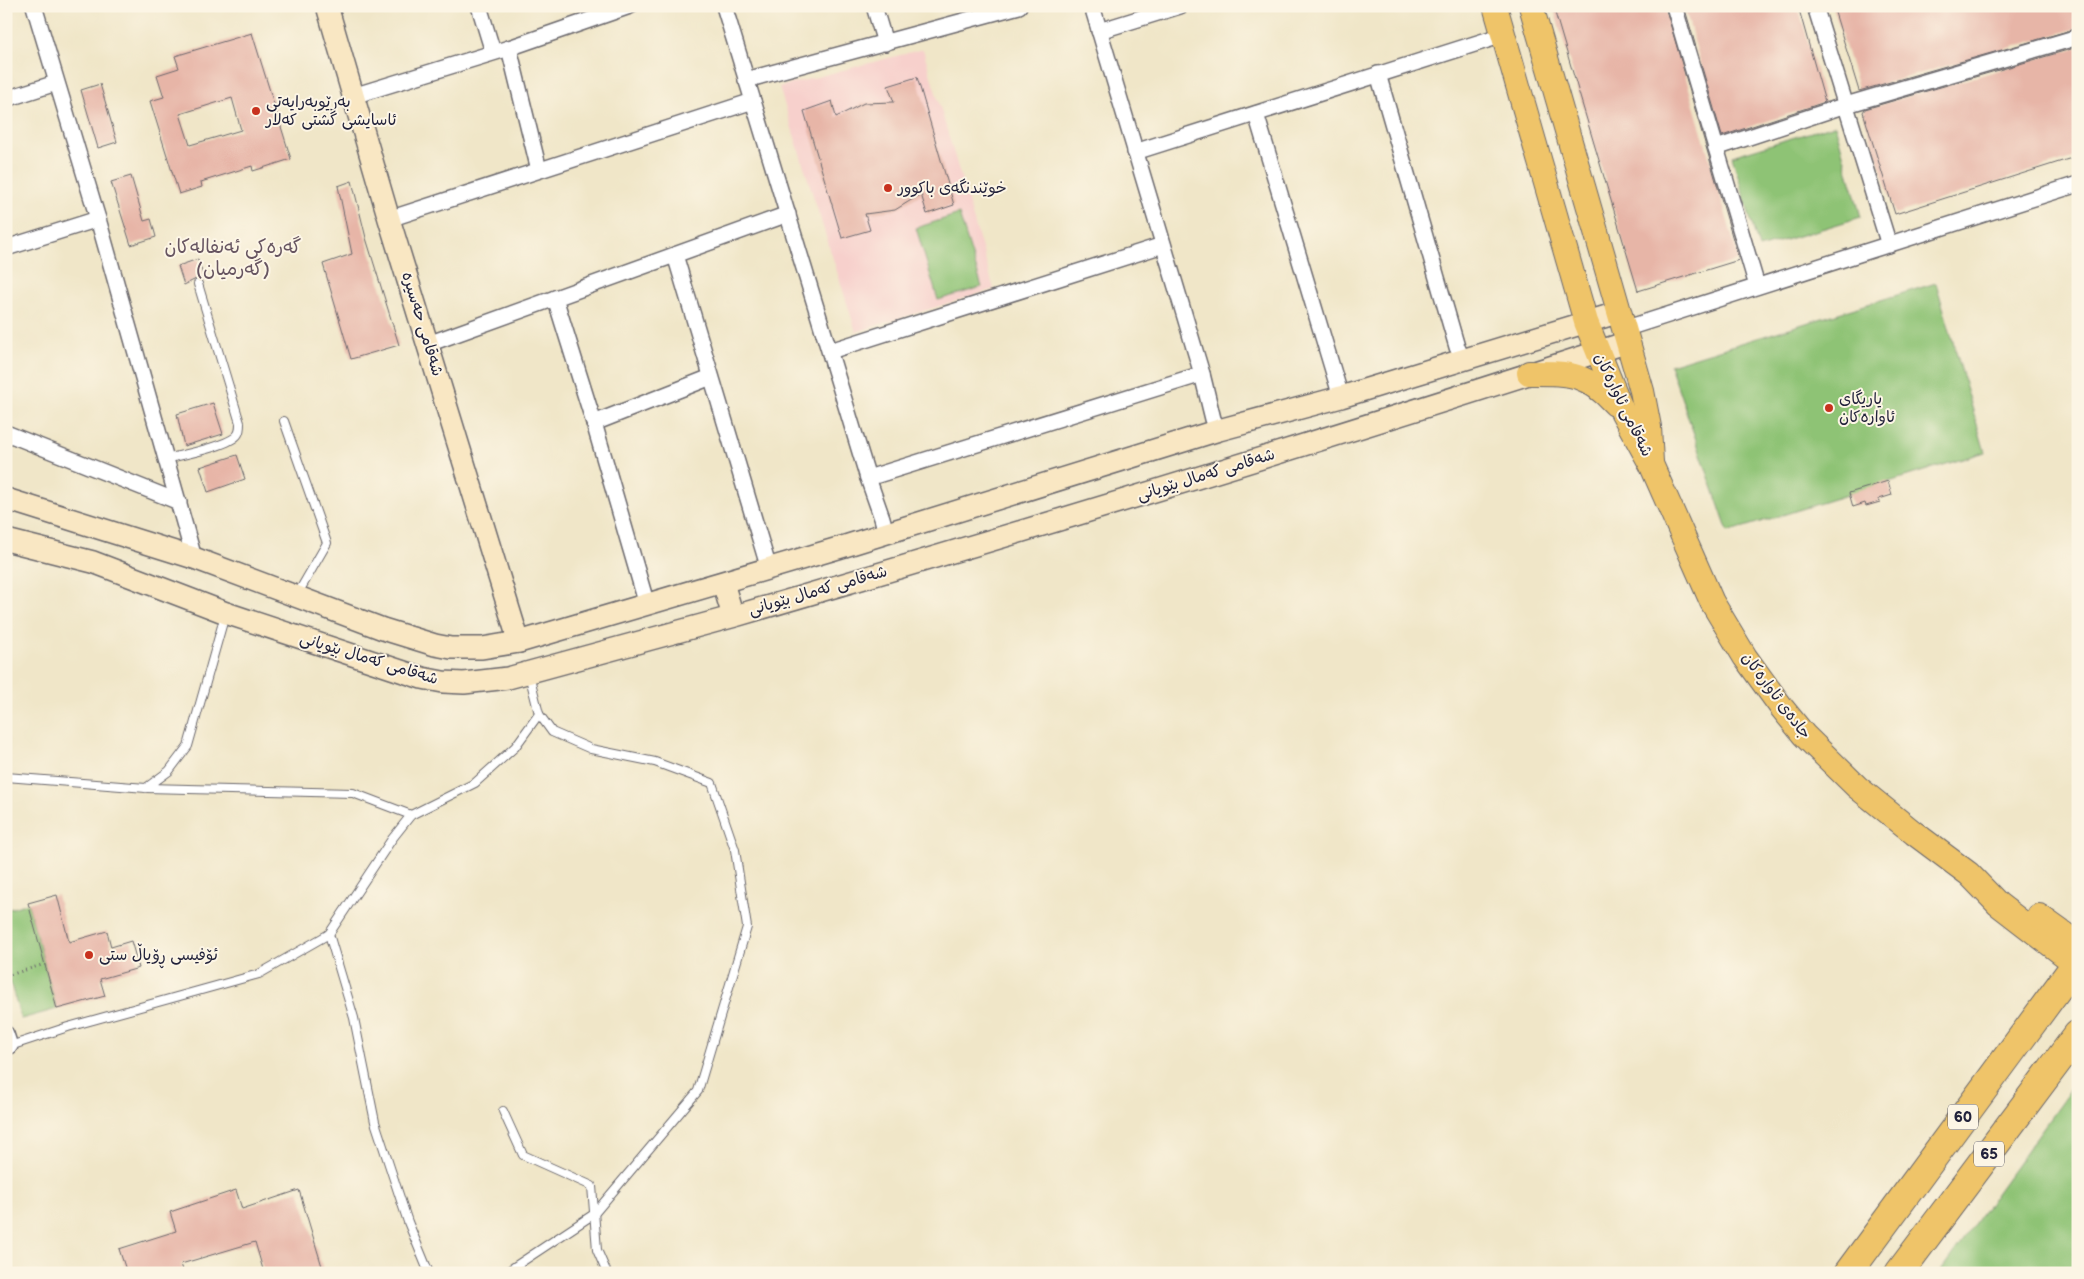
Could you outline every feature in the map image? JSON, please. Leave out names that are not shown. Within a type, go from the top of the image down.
[{"type":"highway","name":"60","points":[[1848,1273],[2077,956]]},
{"type":"highway","name":"65","points":[[1899,1273],[2078,1034]]},
{"type":"main road","name":"شەقامی حەسیرە","points":[[327,6],[389,218],[519,642]]},
{"type":"main road","name":"شەقامی ئاوارەکان","points":[[1495,6],[1586,322],[1623,413],[1651,464]]},
{"type":"main road","name":"شەقامی ئاوارەکان","points":[[1531,6],[1646,409],[1651,464]]},
{"type":"main road","name":"شەقامی کەمال بێویانی","points":[[6,499],[194,558],[296,597],[435,645],[451,648],[482,648],[519,642],[769,569],[1220,430],[1341,398],[1540,338],[1586,322],[1624,328]]},
{"type":"main road","name":"شەقامی کەمال بێویانی","points":[[6,540],[93,562],[226,613],[432,680],[464,683],[486,682],[734,616],[1374,424],[1597,352],[1624,328]]},
{"type":"main road","points":[[1540,338],[1539,370],[1584,378],[1598,387],[1623,413]]},
{"type":"main road","name":"جادەی ئاوارەکان","points":[[1651,464],[1712,602],[1745,657],[1787,715],[1810,742],[1857,787],[1969,874],[1998,904],[2077,956]]},
{"type":"main road","points":[[723,582],[734,616]]},
{"type":"street","points":[[34,6],[98,219],[194,558]]},
{"type":"street","points":[[478,6],[493,52]]},
{"type":"street","points":[[353,96],[509,48],[601,11],[630,6]]},
{"type":"street","points":[[724,6],[886,534]]},
{"type":"street","points":[[874,6],[885,43]]},
{"type":"street","points":[[746,80],[1020,6]]},
{"type":"street","points":[[1092,6],[1202,374],[1213,418],[1220,430]]},
{"type":"street","points":[[1099,31],[1180,6]]},
{"type":"street","points":[[1674,6],[1757,286]]},
{"type":"street","points":[[1816,6],[1889,245]]},
{"type":"street","points":[[1135,152],[1503,35]]},
{"type":"street","points":[[1716,148],[1846,105],[2078,37]]},
{"type":"street","points":[[509,48],[539,170]]},
{"type":"street","points":[[1378,74],[1457,347],[1464,360]]},
{"type":"street","points":[[6,99],[56,83]]},
{"type":"street","points":[[389,218],[753,101]]},
{"type":"street","points":[[1256,114],[1341,398]]},
{"type":"street","points":[[1624,328],[2078,184]]},
{"type":"street","points":[[428,344],[788,214]]},
{"type":"street","points":[[6,248],[98,219]]},
{"type":"street","points":[[830,352],[1163,245]]},
{"type":"street","points":[[675,255],[769,569]]},
{"type":"street","points":[[555,298],[647,605]]},
{"type":"street","points":[[868,478],[1202,374]]},
{"type":"street","points":[[594,423],[711,376]]},
{"type":"street","points":[[6,433],[179,502]]},
{"type":"lane","points":[[166,460],[229,442],[238,434],[240,429],[240,422],[198,284]]},
{"type":"lane","points":[[284,421],[327,543],[296,597]]},
{"type":"lane","points":[[146,788],[169,772],[188,746],[226,613]]},
{"type":"lane","points":[[505,1273],[594,1214],[698,1091],[747,927],[735,850],[712,783],[654,762],[591,749],[552,732],[539,714],[529,672]]},
{"type":"lane","points":[[8,1040],[68,1027],[259,974],[329,934],[392,839],[411,814],[475,783],[515,747],[539,714]]},
{"type":"lane","points":[[6,777],[146,788],[353,793],[411,814]]},
{"type":"lane","points":[[329,934],[354,1018],[375,1122],[408,1222],[429,1273]]},
{"type":"lane","points":[[504,1111],[523,1155],[592,1186],[597,1250],[607,1273]]},
{"type":"path","points":[[6,976],[45,964]]},
{"type":"shaded area","name":"خوێندنگەی باکوور","points":[[923,49],[994,289],[856,332],[779,87]]},
{"type":"green space","points":[[1835,125],[1861,217],[1759,248],[1732,156]]},
{"type":"green space","points":[[959,214],[982,287],[938,300],[916,228]]},
{"type":"green space","name":"یاریگای ئاوارەکان","points":[[1936,283],[1985,452],[1728,532],[1670,365]]},
{"type":"green space","points":[[28,903],[57,1009],[21,1019],[6,968],[6,910]]},
{"type":"green space","points":[[2078,1079],[2078,1273],[1939,1273]]},
{"type":"building","points":[[1553,6],[1665,6],[1739,260],[1638,291]]},
{"type":"building","points":[[1684,6],[1798,6],[1825,102],[1722,136]]},
{"type":"building","points":[[1833,6],[2078,6],[2078,28],[1859,91]]},
{"type":"building","name":"بەڕێوبەرایەتی ئاسایشی گشتی کەلار","points":[[252,33],[291,159],[253,171],[252,166],[201,182],[202,187],[179,194],[150,101],[164,97],[157,75],[179,68],[175,56]],"holes":[[[232,98],[241,130],[190,145],[180,114]]]},
{"type":"building","points":[[2078,47],[2078,156],[1895,214],[1863,112],[1865,109]]},
{"type":"building","points":[[917,77],[954,205],[927,214],[921,194],[895,210],[865,214],[870,230],[842,238],[804,111],[832,101],[836,117],[864,103],[894,102],[888,86]]},
{"type":"building","points":[[100,84],[117,142],[98,148],[81,90]]},
{"type":"building","points":[[131,176],[144,221],[151,219],[156,237],[131,245],[111,182]]},
{"type":"building","points":[[352,181],[366,238],[399,345],[351,359],[323,264],[352,254],[338,186]]},
{"type":"building","points":[[198,259],[204,278],[196,279],[184,285],[178,266]]},
{"type":"building","points":[[213,403],[223,434],[184,446],[177,414]]},
{"type":"building","points":[[237,455],[245,479],[208,492],[200,467]]},
{"type":"building","points":[[1888,481],[1892,495],[1879,499],[1880,502],[1866,506],[1865,503],[1853,507],[1849,493]]},
{"type":"building","name":"ئۆفیسی ڕۆیاڵ ستی","points":[[57,895],[69,942],[107,931],[111,947],[131,941],[139,968],[100,979],[105,996],[57,1009],[28,903]]},
{"type":"building","points":[[236,1190],[242,1209],[299,1190],[324,1273],[264,1273],[255,1242],[181,1264],[184,1273],[127,1273],[119,1249],[176,1231],[170,1212]]},
{"type":"place","name":"بەڕێوبەرایەتی ئاسایشی گشتی کەلار","points":[[256,111]]},
{"type":"place","name":"خوێندنگەی باکوور","points":[[888,188]]},
{"type":"place","name":"یاریگای ئاوارەکان","points":[[1829,408]]},
{"type":"place","name":"ئۆفیسی ڕۆیاڵ ستی","points":[[89,955]]},
{"type":"district","name":"گەرەکی ئەنفالەکان (گەرمیان)","points":[[233,258]]}]
